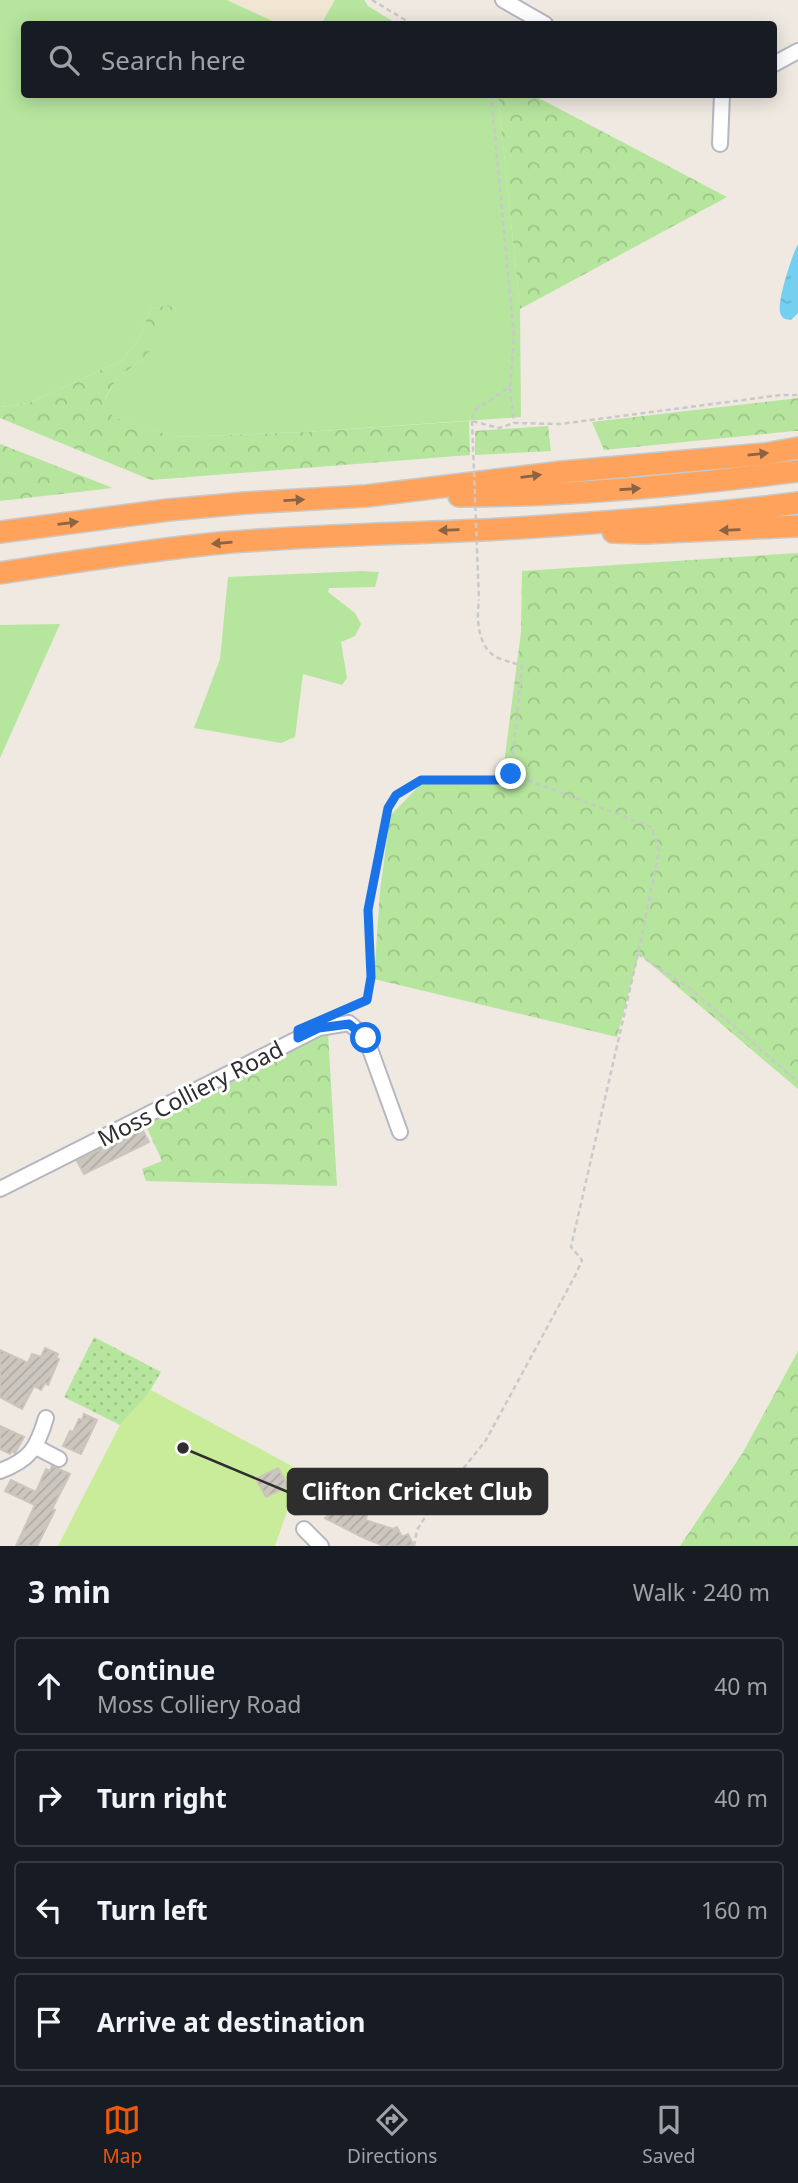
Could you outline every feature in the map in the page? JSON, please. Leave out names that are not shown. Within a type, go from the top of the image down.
[{"type":"highway","points":[[0,532],[193,508],[366,495],[562,472],[798,449]]},
{"type":"highway","points":[[366,495],[488,496],[568,493],[656,487],[798,471]]},
{"type":"highway","points":[[0,573],[131,553],[222,543],[517,528],[798,503]]},
{"type":"highway","points":[[517,528],[643,533],[798,526]]},
{"type":"street","points":[[503,0],[536,21]]},
{"type":"street","points":[[777,62],[798,51]]},
{"type":"street","points":[[720,144],[722,98]]},
{"type":"street","name":"Moss Colliery Road","points":[[0,1189],[319,1028],[349,1024],[366,1038],[400,1132]]},
{"type":"street","points":[[0,1471],[15,1466],[36,1447],[46,1418]]},
{"type":"street","points":[[36,1447],[59,1459]]},
{"type":"street","points":[[303,1528],[321,1546]]},
{"type":"path","points":[[372,0],[407,21]]},
{"type":"path","points":[[491,98],[513,337],[510,387],[514,423]]},
{"type":"path","points":[[510,387],[474,411],[472,421],[480,637],[488,652],[522,666],[511,774]]},
{"type":"path","points":[[472,421],[499,428],[514,423],[561,424],[798,395]]},
{"type":"path","points":[[344,1010],[367,1000],[371,977],[368,910],[388,808],[396,795],[421,780],[500,780],[511,774],[652,827],[659,851],[571,1247],[582,1260],[486,1440],[427,1514],[417,1530],[414,1546]]},
{"type":"path","points":[[638,954],[692,990],[798,1082]]},
{"type":"shaded area","points":[[227,0],[335,0],[323,21],[272,21]]},
{"type":"green space","points":[[0,0],[227,0],[272,21],[21,21],[21,98],[498,98],[520,309],[521,417],[305,432],[175,437],[112,417],[105,399],[118,377],[143,359],[176,309],[168,305],[151,309],[139,339],[121,361],[29,403],[0,407]]},
{"type":"green space","points":[[335,0],[364,0],[368,6],[392,21],[323,21]]},
{"type":"green space","points":[[498,98],[539,98],[727,197],[520,309]]},
{"type":"green space","points":[[168,305],[176,309],[163,334],[143,359],[118,377],[105,398],[113,417],[175,437],[469,421],[470,455],[151,480],[0,418],[0,407],[29,403],[121,361],[139,339],[151,309]]},
{"type":"green space","points":[[798,398],[798,431],[604,450],[592,422]]},
{"type":"green space","points":[[548,426],[551,451],[475,455],[475,431]]},
{"type":"green space","points":[[0,444],[113,488],[0,501]]},
{"type":"green space","points":[[798,553],[798,1089],[639,954],[617,1037],[374,979],[380,891],[390,816],[421,784],[498,775],[503,772],[521,632],[522,571]]},
{"type":"green space","points":[[379,572],[375,587],[329,588],[328,592],[355,613],[361,624],[355,636],[341,642],[347,678],[342,685],[303,674],[295,737],[281,743],[194,728],[220,659],[228,577]]},
{"type":"green space","points":[[60,624],[0,758],[0,625]]},
{"type":"green space","points":[[328,1033],[337,1186],[146,1181],[142,1169],[162,1161],[143,1119],[316,1036]]},
{"type":"green space","points":[[94,1337],[161,1372],[147,1396],[120,1425],[64,1397]]},
{"type":"green space","points":[[798,1351],[798,1546],[680,1546],[742,1454]]},
{"type":"green space","points":[[151,1390],[301,1471],[275,1546],[58,1546],[120,1425]]},
{"type":"water","points":[[798,244],[798,313],[791,320],[784,319],[781,315],[780,302],[788,269]]},
{"type":"building","points":[[142,1129],[149,1142],[84,1174],[77,1161]]},
{"type":"building","points":[[45,1348],[58,1354],[56,1358],[59,1359],[48,1385],[45,1383],[41,1390],[34,1386],[22,1409],[0,1397],[0,1350],[28,1363],[32,1354],[41,1357]]},
{"type":"building","points":[[84,1414],[97,1420],[81,1454],[63,1446],[70,1431],[73,1432]]},
{"type":"building","points":[[0,1426],[24,1437],[15,1453],[12,1451],[10,1454],[0,1449]]},
{"type":"building","points":[[52,1466],[70,1474],[52,1509],[55,1510],[37,1546],[16,1546],[35,1505],[5,1491],[11,1480],[36,1492],[46,1469],[50,1471]]},
{"type":"building","points":[[278,1468],[288,1486],[266,1497],[256,1479]]},
{"type":"building","points":[[300,1490],[345,1510],[348,1505],[368,1513],[365,1520],[393,1529],[397,1527],[402,1537],[408,1534],[414,1546],[384,1546],[362,1537],[325,1518],[333,1512],[294,1515],[293,1498]]},
{"type":"place","name":"Clifton Cricket Club","points":[[183,1448]]},
{"type":"route","points":[[366,1038],[349,1024],[319,1028],[298,1038],[298,1030],[367,1000],[371,977],[368,910],[388,808],[396,795],[421,780],[500,780],[511,774]]}]
